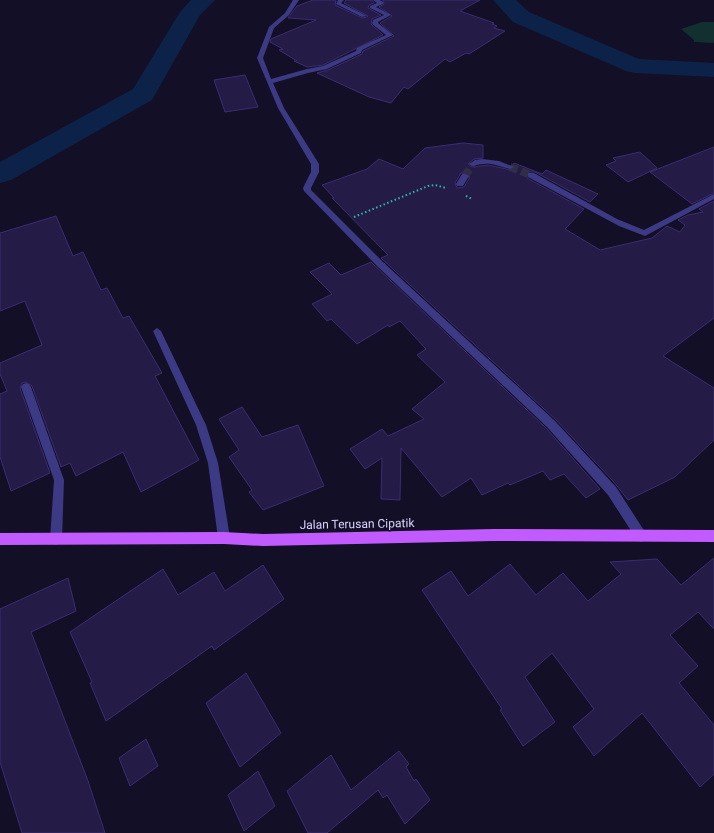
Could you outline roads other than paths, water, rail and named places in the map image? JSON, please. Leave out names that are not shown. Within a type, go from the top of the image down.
[{"type":"main road","name":"Jalan Terusan Cipatik","points":[[0,539],[224,538],[263,540],[494,535],[714,536]]},
{"type":"street","points":[[296,0],[287,14],[272,28],[260,58],[281,108],[315,164],[315,172],[307,188],[308,191],[380,264],[551,424],[612,491],[641,536]]},
{"type":"street","points":[[341,0],[338,3],[364,16]]},
{"type":"street","points":[[269,82],[307,70],[320,69],[331,65],[359,52],[359,48],[390,35],[375,24],[375,21],[388,15],[372,8],[381,2],[376,0]]},
{"type":"street","points":[[473,164],[477,162],[491,162],[510,167]]},
{"type":"street","points":[[531,175],[620,224],[632,230],[645,233],[714,196]]},
{"type":"street","points":[[458,188],[465,176]]},
{"type":"street","points":[[157,332],[201,425],[210,455],[224,538]]},
{"type":"street","points":[[26,387],[59,480],[56,539]]},
{"type":"waterway","points":[[0,174],[143,94],[191,12],[204,0]]},
{"type":"waterway","points":[[504,0],[521,17],[635,66],[714,70]]},
{"type":"tunnel","points":[[465,176],[473,164]]},
{"type":"tunnel","points":[[510,167],[531,175]]}]
